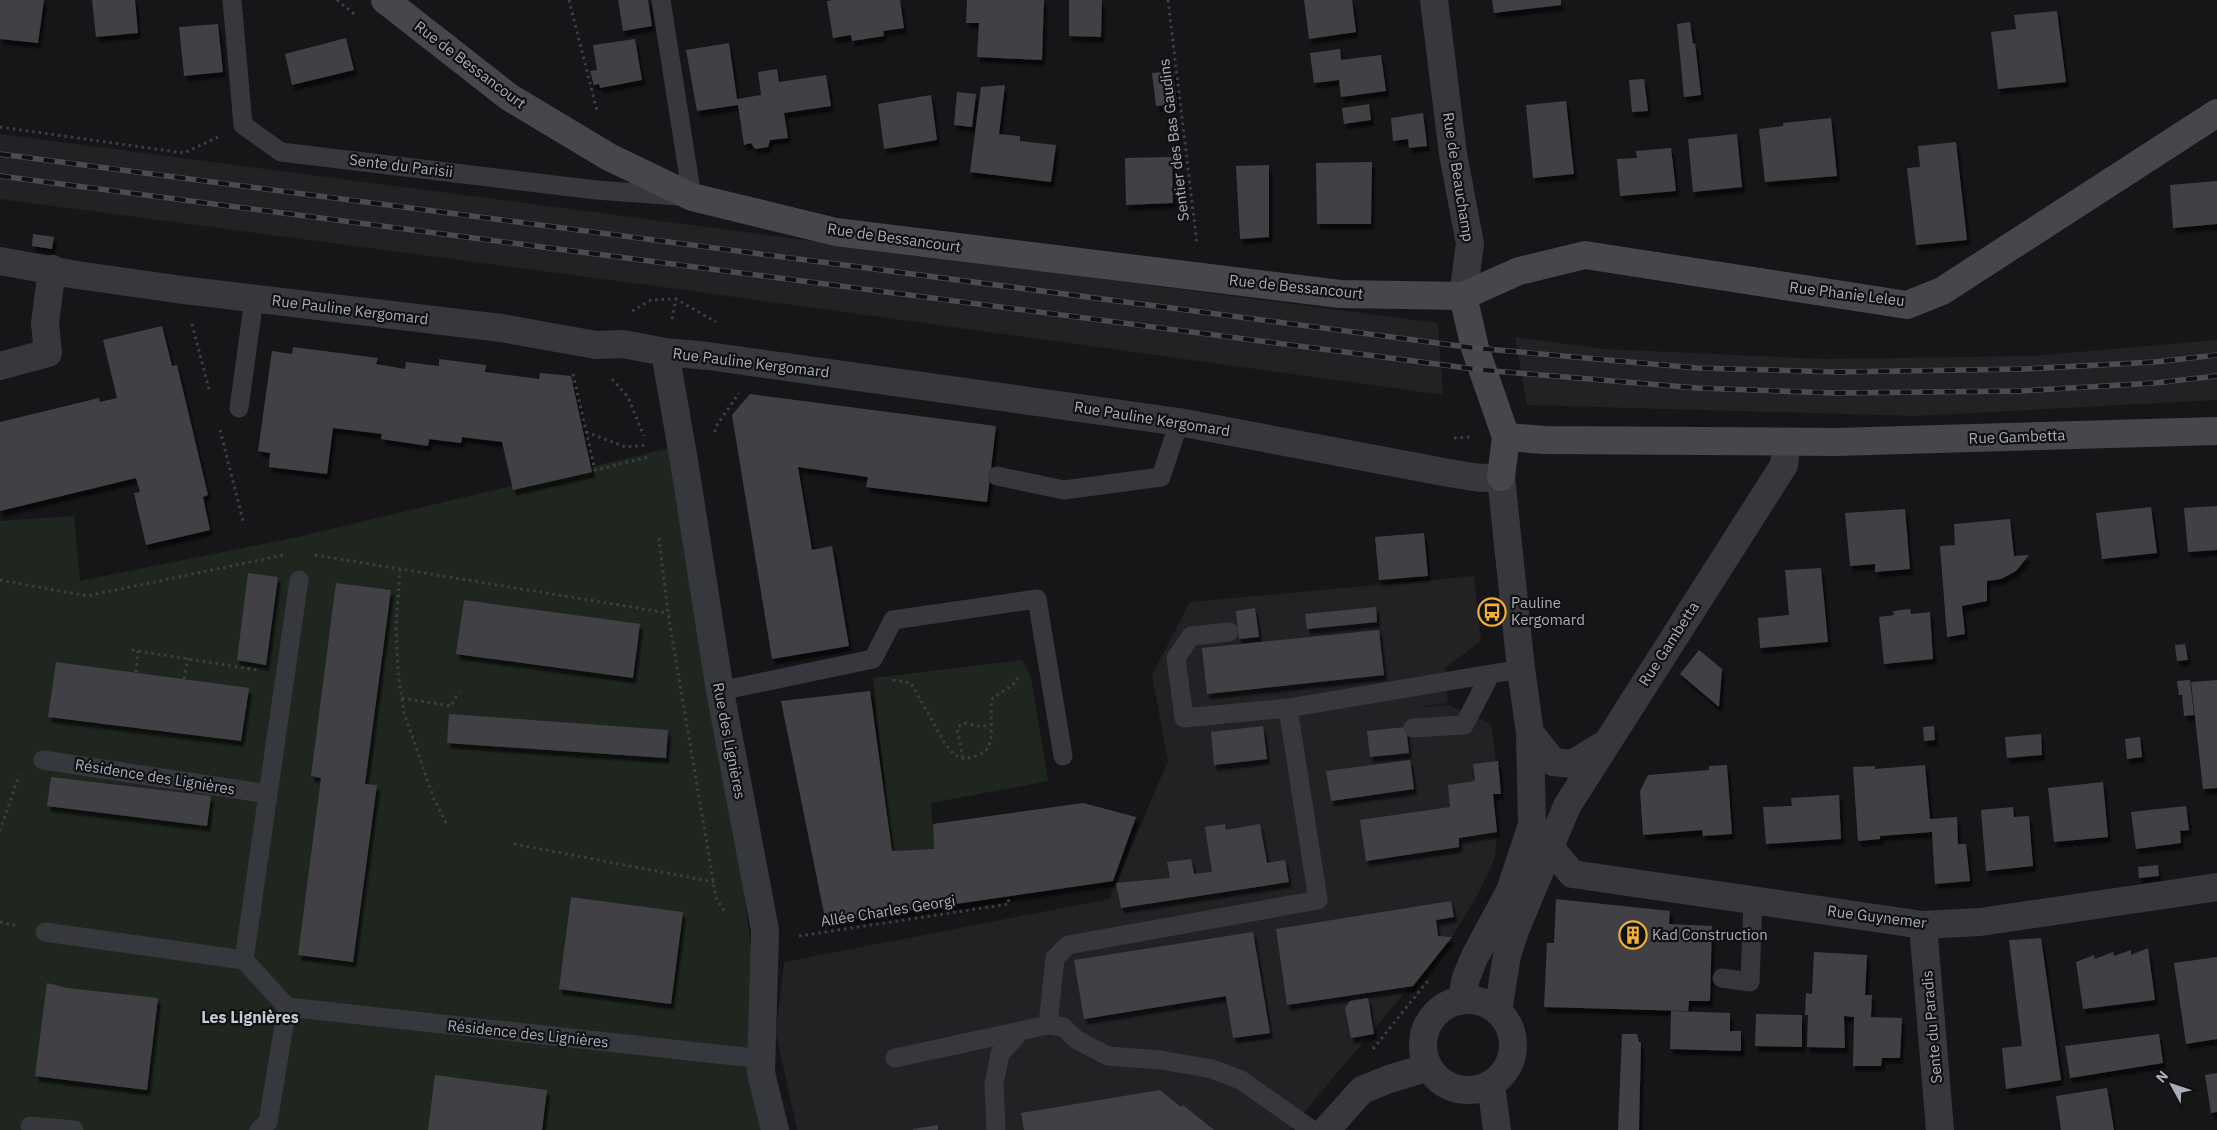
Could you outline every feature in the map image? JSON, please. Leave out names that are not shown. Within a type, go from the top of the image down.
[{"type":"street","name":"Rue de Bessancourt","points":[[385,0],[509,97],[608,157],[692,197],[836,232],[1340,294],[1463,296]]},
{"type":"street","name":"Rue de Beauchamp","points":[[1434,0],[1453,154],[1470,244],[1463,296],[1475,348],[1506,437],[1501,477],[1521,669],[1530,733],[1532,825],[1510,891],[1474,958],[1466,978],[1461,1001]]},
{"type":"street","name":"Rue Phanie Leleu","points":[[1463,296],[1519,271],[1585,255],[1907,304],[1942,291],[2217,113]]},
{"type":"street","name":"Rue Pauline Kergomard","points":[[0,261],[116,280],[254,299],[501,328],[596,345],[623,344],[665,352],[708,356],[1179,422],[1449,473],[1480,478],[1501,477]]},
{"type":"street","points":[[0,366],[48,353],[44,323],[52,269]]},
{"type":"street","name":"Rue des Lignières","points":[[665,352],[683,453],[720,691],[765,930],[760,1073],[775,1130]]},
{"type":"street","name":"Rue Gambetta","points":[[1506,437],[1545,440],[1787,442],[2217,431]]},
{"type":"street","name":"Rue Gambetta","points":[[1549,847],[1567,806],[1605,744],[1784,466],[1787,442]]},
{"type":"street","points":[[1530,733],[1553,762],[1572,764],[1605,744]]},
{"type":"street","points":[[1498,1011],[1507,955],[1549,847],[1532,825]]},
{"type":"street","name":"Rue Guynemer","points":[[1549,847],[1572,874],[1923,925],[1980,922],[2217,887]]},
{"type":"street","name":"Sente du Paradis","points":[[1923,925],[1940,1130]]},
{"type":"street","points":[[1461,1001],[1478,1001],[1498,1011],[1506,1021],[1512,1038],[1512,1055],[1504,1072],[1491,1084],[1474,1090],[1456,1089],[1440,1081],[1429,1067],[1423,1051],[1424,1034],[1432,1018],[1444,1006],[1461,1001]]},
{"type":"street","points":[[1326,1130],[1362,1090],[1429,1067]]},
{"type":"street","points":[[1491,1084],[1497,1130]]},
{"type":"lane","points":[[232,0],[243,126]]},
{"type":"lane","points":[[661,0],[692,197]]},
{"type":"lane","name":"Sente du Parisii","points":[[243,126],[281,152],[596,190],[692,197]]},
{"type":"lane","points":[[239,408],[254,299]]},
{"type":"lane","points":[[997,476],[1064,490],[1161,477],[1179,422]]},
{"type":"lane","points":[[244,960],[299,580]]},
{"type":"lane","points":[[720,691],[873,660],[893,620],[1037,599],[1063,756]]},
{"type":"lane","points":[[1229,632],[1191,636],[1176,658],[1184,718],[1288,708],[1521,669]]},
{"type":"lane","points":[[1412,728],[1464,725],[1490,675]]},
{"type":"lane","points":[[1048,1025],[1056,958],[1068,945],[1318,900],[1288,708]]},
{"type":"lane","name":"Résidence des Lignières","points":[[43,760],[268,794]]},
{"type":"lane","points":[[1722,978],[1750,982],[1753,900]]},
{"type":"lane","points":[[45,932],[244,960],[287,1007],[268,1122],[259,1130]]},
{"type":"lane","name":"Résidence des Lignières","points":[[287,1007],[754,1058],[760,1073]]},
{"type":"lane","points":[[895,1058],[1019,1033],[1048,1025],[1063,1027],[1078,1040],[1108,1056],[1161,1060],[1212,1069],[1241,1080],[1312,1130]]},
{"type":"lane","points":[[996,1130],[994,1084],[1000,1054],[1019,1033]]},
{"type":"lane","points":[[30,1126],[74,1130]]},
{"type":"path","points":[[569,0],[608,157]]},
{"type":"path","name":"Sentier des Bas Gaudins","points":[[1168,0],[1201,277]]},
{"type":"path","points":[[0,127],[184,154],[243,126]]},
{"type":"path","points":[[565,340],[595,470],[651,457]]},
{"type":"path","points":[[596,345],[599,376],[611,378],[628,397],[648,445],[652,466]]},
{"type":"path","points":[[715,437],[715,428],[742,388]]},
{"type":"path","points":[[586,432],[626,446],[648,445]]},
{"type":"path","points":[[659,531],[668,613],[716,898],[737,933],[765,930]]},
{"type":"path","points":[[0,580],[87,596],[277,555],[304,554],[668,613]]},
{"type":"path","points":[[299,580],[304,554]]},
{"type":"path","points":[[400,569],[396,625],[398,672],[404,713],[434,799],[446,823]]},
{"type":"path","points":[[132,650],[285,674]]},
{"type":"path","points":[[136,672],[138,651]]},
{"type":"path","points":[[184,679],[188,658]]},
{"type":"path","points":[[873,660],[876,678],[911,683],[944,742],[954,755],[965,760],[981,754],[987,749],[992,732],[989,712],[992,699],[1015,683],[1026,664],[1048,664]]},
{"type":"path","points":[[402,698],[451,706],[459,692]]},
{"type":"path","points":[[963,758],[957,730],[961,724],[965,722],[979,726],[991,724]]},
{"type":"path","points":[[0,832],[25,760],[43,760]]},
{"type":"path","points":[[514,844],[714,882]]},
{"type":"path","name":"Allée Charles Georgi","points":[[765,930],[782,939],[1009,904],[1008,897]]},
{"type":"path","points":[[1372,1049],[1433,974]]},
{"type":"shaded area","points":[[0,134],[1438,323],[1443,395],[678,289],[0,199]]},
{"type":"shaded area","points":[[1515,337],[1604,349],[1824,359],[2032,356],[2217,340],[2217,400],[1915,416],[1527,405]]},
{"type":"shaded area","points":[[682,445],[703,583],[775,1130],[0,1130],[0,521],[74,516],[80,581],[302,536]]},
{"type":"shaded area","points":[[1474,576],[1481,641],[1445,668],[1448,703],[1413,708],[1448,705],[1491,724],[1496,761],[1472,775],[1476,781],[1493,794],[1497,832],[1495,858],[1477,896],[1452,937],[1289,1130],[797,1130],[776,1034],[784,962],[1109,899],[1168,761],[1152,675],[1190,602]]},
{"type":"shaded area","points":[[1022,660],[1031,677],[1048,781],[931,803],[934,849],[892,851],[873,678]]},
{"type":"building","points":[[0,0],[44,0],[38,43],[0,39]]},
{"type":"building","points":[[92,0],[135,0],[138,33],[96,37]]},
{"type":"building","points":[[618,0],[648,0],[652,26],[623,31]]},
{"type":"building","points":[[900,0],[904,28],[883,31],[884,36],[852,41],[851,35],[833,38],[827,1]]},
{"type":"building","points":[[967,0],[1044,0],[1042,60],[977,57],[979,23],[966,23]]},
{"type":"building","points":[[1069,0],[1102,0],[1101,37],[1069,36]]},
{"type":"building","points":[[1304,0],[1352,0],[1356,32],[1309,39]]},
{"type":"building","points":[[1492,0],[1561,0],[1561,5],[1494,13]]},
{"type":"building","points":[[2057,11],[2066,82],[1998,89],[1991,32],[2016,29],[2014,15]]},
{"type":"building","points":[[1690,22],[1693,44],[1695,43],[1701,95],[1684,97],[1677,24]]},
{"type":"building","points":[[218,24],[223,72],[184,76],[179,27]]},
{"type":"building","points":[[346,38],[354,70],[292,85],[285,54]]},
{"type":"building","points":[[635,39],[642,80],[600,88],[599,84],[594,85],[590,71],[597,70],[593,45]]},
{"type":"building","points":[[729,43],[737,99],[761,95],[758,72],[777,69],[779,82],[826,75],[831,106],[784,113],[788,138],[770,140],[768,147],[755,149],[751,143],[744,145],[738,105],[697,111],[686,50]]},
{"type":"building","points":[[1340,49],[1341,60],[1381,55],[1386,91],[1341,97],[1339,80],[1314,83],[1310,53]]},
{"type":"building","points":[[1173,71],[1177,104],[1156,106],[1152,73]]},
{"type":"building","points":[[1644,79],[1648,111],[1632,112],[1629,80]]},
{"type":"building","points":[[1005,85],[999,134],[1020,136],[1020,141],[1056,145],[1051,182],[970,172],[981,87]]},
{"type":"building","points":[[957,92],[976,94],[972,127],[954,125]]},
{"type":"building","points":[[931,95],[937,140],[884,149],[878,104]]},
{"type":"building","points":[[1566,101],[1574,174],[1533,178],[1526,105]]},
{"type":"building","points":[[1369,104],[1371,120],[1344,124],[1342,108]]},
{"type":"building","points":[[1423,113],[1427,146],[1409,148],[1408,139],[1393,141],[1391,118]]},
{"type":"building","points":[[1831,118],[1837,176],[1765,182],[1759,129],[1783,126],[1783,123]]},
{"type":"building","points":[[1737,134],[1742,187],[1693,192],[1688,139]]},
{"type":"building","points":[[1956,142],[1967,240],[1916,245],[1907,168],[1920,167],[1918,146]]},
{"type":"building","points":[[1671,148],[1676,191],[1620,196],[1617,159],[1637,158],[1636,151]]},
{"type":"building","points":[[1172,157],[1173,203],[1126,205],[1125,158]]},
{"type":"building","points":[[1372,162],[1371,224],[1317,224],[1316,163]]},
{"type":"building","points":[[1269,165],[1269,237],[1240,239],[1236,166]]},
{"type":"building","points":[[2217,181],[2217,224],[2173,228],[2170,185]]},
{"type":"building","points":[[33,234],[54,237],[52,249],[32,246]]},
{"type":"building","points":[[162,326],[172,366],[177,365],[208,495],[203,497],[210,530],[146,545],[134,493],[140,492],[136,478],[0,511],[0,422],[99,398],[100,402],[117,398],[103,340]]},
{"type":"building","points":[[293,347],[378,358],[376,364],[405,369],[406,362],[439,366],[439,359],[486,365],[485,372],[539,379],[540,373],[571,376],[592,472],[513,490],[502,442],[462,437],[461,443],[429,439],[428,446],[381,439],[382,434],[333,428],[327,474],[269,467],[270,453],[258,451],[272,351],[292,354]]},
{"type":"building","points":[[750,394],[996,426],[987,502],[866,487],[868,477],[798,467],[812,550],[832,546],[849,646],[772,659],[732,415]]},
{"type":"building","points":[[2217,506],[2217,550],[2188,552],[2184,508]]},
{"type":"building","points":[[2151,507],[2157,553],[2102,559],[2096,513]]},
{"type":"building","points":[[1905,509],[1910,569],[1875,572],[1875,564],[1850,566],[1845,513]]},
{"type":"building","points":[[2010,519],[2014,556],[2029,555],[2016,571],[2001,579],[1987,581],[1987,601],[1962,606],[1965,634],[1947,637],[1940,546],[1955,545],[1954,524]]},
{"type":"building","points":[[1424,533],[1428,576],[1379,580],[1375,537]]},
{"type":"building","points":[[1821,568],[1828,642],[1760,648],[1758,618],[1789,615],[1785,570]]},
{"type":"building","points":[[248,573],[278,577],[266,665],[237,660]]},
{"type":"building","points":[[336,583],[391,590],[365,784],[377,785],[353,962],[298,955],[321,778],[311,776]]},
{"type":"building","points":[[464,600],[640,624],[633,678],[456,654]]},
{"type":"building","points":[[1376,607],[1377,622],[1307,629],[1305,614]]},
{"type":"building","points":[[1255,608],[1259,637],[1239,639],[1236,611]]},
{"type":"building","points":[[1910,609],[1911,614],[1930,612],[1933,659],[1884,664],[1879,617],[1894,615],[1893,611]]},
{"type":"building","points":[[1379,630],[1384,675],[1207,694],[1202,648]]},
{"type":"building","points":[[2185,644],[2188,660],[2177,661],[2175,645]]},
{"type":"building","points":[[1699,650],[1722,669],[1719,707],[1680,674]]},
{"type":"building","points":[[56,662],[249,688],[241,741],[48,717]]},
{"type":"building","points":[[2190,680],[2194,715],[2184,716],[2182,695],[2179,695],[2177,681]]},
{"type":"building","points":[[2217,680],[2217,788],[2203,789],[2191,682]]},
{"type":"building","points":[[870,691],[892,851],[934,849],[933,824],[1083,803],[1136,817],[1113,881],[826,923],[781,701]]},
{"type":"building","points":[[449,714],[668,730],[666,758],[447,743]]},
{"type":"building","points":[[1263,726],[1267,759],[1214,765],[1211,732]]},
{"type":"building","points":[[1934,726],[1935,740],[1924,741],[1923,727]]},
{"type":"building","points":[[1406,727],[1409,753],[1370,757],[1367,731]]},
{"type":"building","points":[[2041,734],[2042,755],[2007,758],[2005,737]]},
{"type":"building","points":[[2140,737],[2142,757],[2127,759],[2125,739]]},
{"type":"building","points":[[1410,760],[1414,789],[1331,801],[1326,771]]},
{"type":"building","points":[[1498,761],[1501,794],[1493,794],[1497,832],[1459,838],[1459,847],[1366,861],[1360,820],[1450,807],[1448,785],[1475,781],[1473,764]]},
{"type":"building","points":[[1727,765],[1732,834],[1703,836],[1702,830],[1643,835],[1640,791],[1648,775],[1709,770],[1709,766]]},
{"type":"building","points":[[1925,765],[1930,819],[1957,817],[1958,844],[1966,844],[1970,881],[1935,884],[1932,832],[1880,836],[1880,839],[1858,841],[1853,767],[1875,766],[1875,769]]},
{"type":"building","points":[[51,777],[211,796],[207,826],[47,806]]},
{"type":"building","points":[[2103,782],[2108,837],[2054,842],[2048,788]]},
{"type":"building","points":[[1839,795],[1841,839],[1766,844],[1763,807],[1792,806],[1791,798]]},
{"type":"building","points":[[2186,806],[2189,830],[2180,831],[2181,843],[2136,849],[2131,812]]},
{"type":"building","points":[[2013,807],[2014,817],[2029,816],[2033,866],[1986,871],[1981,810]]},
{"type":"building","points":[[1225,824],[1226,830],[1260,824],[1267,863],[1285,860],[1289,882],[1121,908],[1116,883],[1170,878],[1167,862],[1191,859],[1194,874],[1212,872],[1205,827]]},
{"type":"building","points":[[2158,865],[2159,876],[2139,878],[2138,867]]},
{"type":"building","points":[[571,897],[683,912],[671,1004],[559,989]]},
{"type":"building","points":[[1556,899],[1670,911],[1669,924],[1712,926],[1710,1001],[1689,1001],[1688,1011],[1544,1007],[1547,943],[1554,943]]},
{"type":"building","points":[[1451,901],[1454,917],[1436,920],[1438,936],[1452,937],[1413,986],[1287,1005],[1276,929]]},
{"type":"building","points":[[1253,932],[1270,1033],[1233,1038],[1226,996],[1084,1019],[1074,960]]},
{"type":"building","points":[[2041,938],[2061,1080],[2006,1089],[2002,1048],[2022,1046],[2009,940]]},
{"type":"building","points":[[2148,948],[2155,1000],[2083,1009],[2076,962],[2094,955],[2095,959],[2113,952],[2114,956],[2131,950],[2131,955]]},
{"type":"building","points":[[1814,952],[1867,955],[1865,995],[1872,995],[1871,1017],[1902,1018],[1900,1058],[1882,1058],[1881,1066],[1853,1066],[1854,1017],[1844,1016],[1845,1048],[1807,1047],[1808,1015],[1805,1015],[1806,993],[1812,994]]},
{"type":"building","points":[[2217,957],[2217,1039],[2186,1044],[2174,963]]},
{"type":"building","points":[[47,983],[67,988],[158,998],[147,1090],[35,1076]]},
{"type":"building","points":[[1368,998],[1374,1034],[1351,1038],[1345,1008],[1350,1001]]},
{"type":"building","points":[[1671,1011],[1730,1013],[1730,1031],[1741,1031],[1741,1051],[1670,1049]]},
{"type":"building","points":[[1756,1014],[1802,1015],[1802,1047],[1755,1046]]},
{"type":"building","points":[[1622,1034],[1637,1034],[1639,1042],[1641,1042],[1639,1130],[1618,1130]]},
{"type":"building","points":[[2159,1034],[2163,1063],[2070,1078],[2065,1046]]},
{"type":"building","points":[[2217,1073],[2217,1112],[2211,1113],[2205,1075]]},
{"type":"building","points":[[435,1075],[547,1090],[542,1130],[428,1130]]},
{"type":"building","points":[[2107,1088],[2114,1130],[2061,1130],[2056,1096]]},
{"type":"building","points":[[1160,1090],[1181,1107],[1183,1105],[1214,1130],[1024,1130],[1021,1113]]},
{"type":"building","points":[[938,1125],[938,1130],[913,1129]]},
{"type":"railway","points":[[0,154],[1475,348],[1697,368],[1838,372],[2025,369],[2155,362],[2217,355]]},
{"type":"railway","points":[[0,176],[1482,370],[1697,388],[1836,393],[2021,391],[2155,383],[2217,376]]},
{"type":"place","name":"Pauline Kergomard","points":[[1492,612]]},
{"type":"place","name":"Kad Construction","points":[[1633,935]]},
{"type":"district","name":"Les Lignières","points":[[250,1017]]}]
